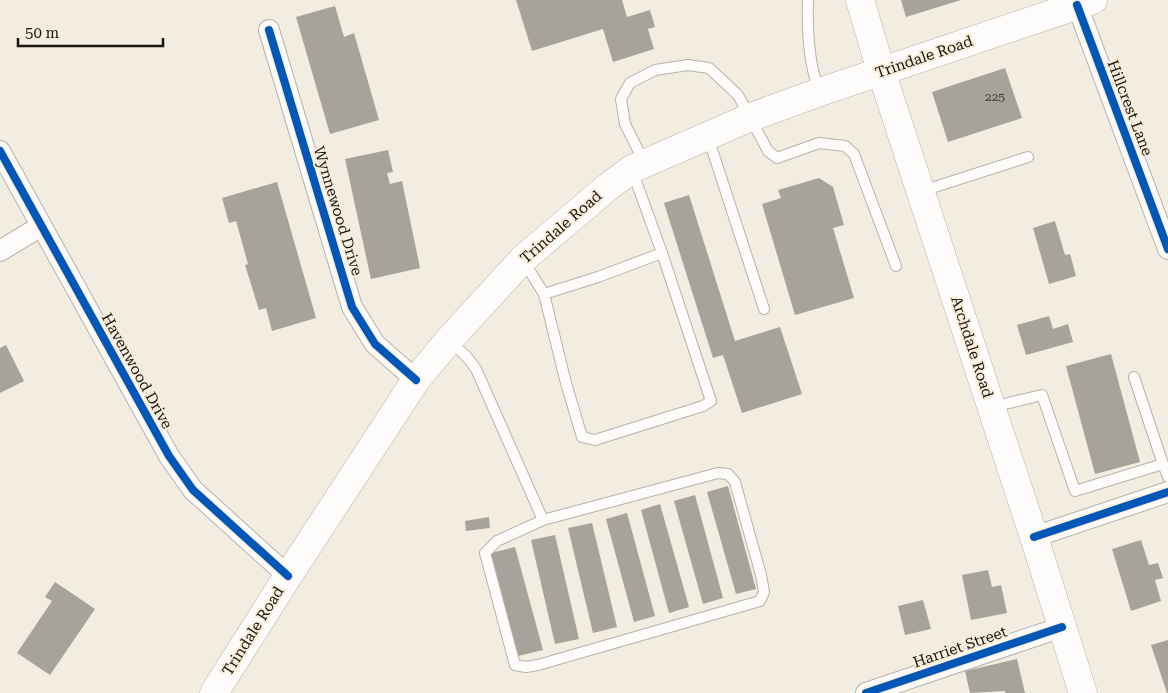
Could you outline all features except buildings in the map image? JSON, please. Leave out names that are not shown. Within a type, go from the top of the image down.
[{"type":"main road","name":"Archdale Road","points":[[860,0],[881,71],[1083,693]]},
{"type":"main road","name":"Trindale Road","points":[[214,693],[416,380],[449,340],[523,259],[609,186],[638,166],[751,117],[881,71],[1085,3]]},
{"type":"street","name":"Hillcrest Lane","points":[[1085,3],[1168,249]]},
{"type":"street","name":"Wynnewood Drive","points":[[269,30],[352,307],[375,344],[416,380]]},
{"type":"street","name":"Havenwood Drive","points":[[0,152],[169,456],[185,480],[193,490],[288,576]]},
{"type":"street","points":[[0,251],[41,226]]},
{"type":"street","points":[[1034,538],[1168,492]]},
{"type":"street","name":"Harriet Street","points":[[866,693],[1062,627]]},
{"type":"lane","points":[[808,0],[808,39],[812,73],[820,92]]},
{"type":"lane","points":[[523,259],[544,294],[566,383],[582,437],[595,440],[703,406],[711,401],[662,253],[625,124],[621,99],[630,83],[656,70],[688,65],[710,68],[738,95],[768,151],[777,158],[819,143],[845,146],[854,154],[896,266]]},
{"type":"lane","points":[[708,136],[764,309]]},
{"type":"lane","points":[[921,191],[1028,157]]},
{"type":"lane","points":[[544,294],[598,277],[662,253]]},
{"type":"lane","points":[[449,340],[467,357],[476,369],[543,520]]},
{"type":"lane","points":[[1134,377],[1168,477]]},
{"type":"lane","points":[[992,408],[1042,395],[1075,491],[1163,464]]},
{"type":"lane","points":[[718,473],[728,474],[735,482],[764,592],[760,601],[538,665],[526,667],[515,665],[485,553],[497,541],[543,520],[718,473]]},
{"type":"cycle path","points":[[1077,5],[1168,249]]},
{"type":"cycle path","points":[[269,30],[352,307],[375,344],[416,380]]},
{"type":"cycle path","points":[[0,151],[169,456],[193,490],[288,576]]},
{"type":"cycle path","points":[[1034,537],[1168,492]]},
{"type":"cycle path","points":[[866,693],[1062,627]]}]
